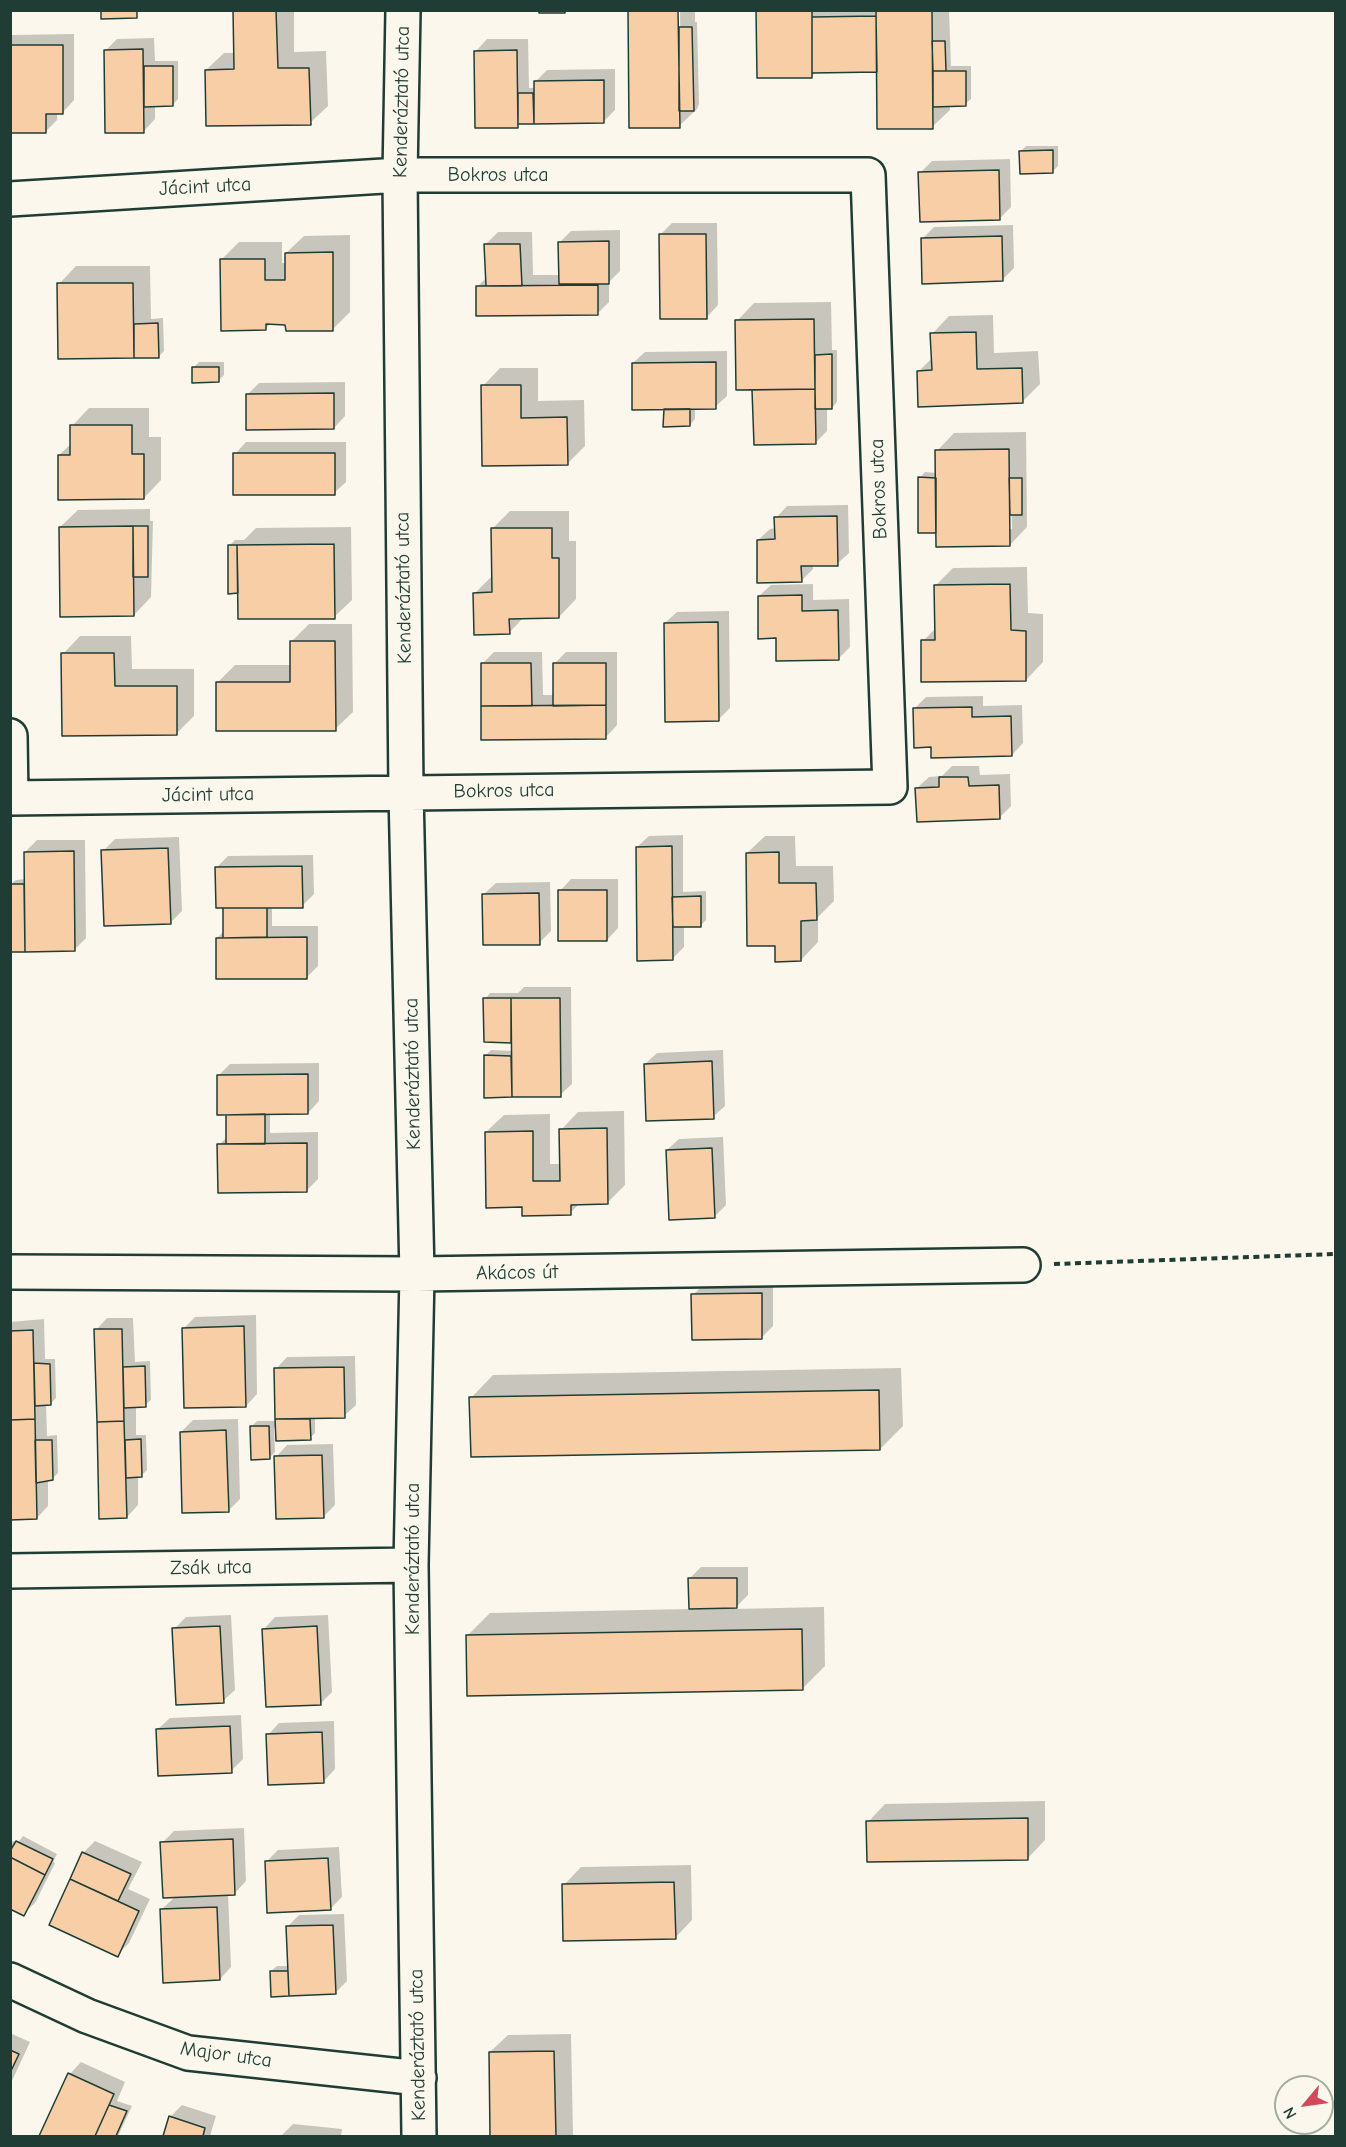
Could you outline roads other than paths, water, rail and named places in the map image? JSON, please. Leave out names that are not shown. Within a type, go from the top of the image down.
[{"type":"street","name":"Kenderáztató utca","points":[[403,10],[400,176],[406,792],[417,1274],[411,1565],[419,2136]]},
{"type":"street","name":"Bokros utca","points":[[400,176],[868,175],[890,787],[406,792]]},
{"type":"street","name":"Jácint utca","points":[[10,199],[400,176]]},
{"type":"street","name":"Jácint utca","points":[[10,736],[11,798],[406,792]]},
{"type":"street","name":"Akácos út","points":[[10,1272],[417,1274],[1023,1265]]},
{"type":"street","name":"Zsák utca","points":[[10,1571],[411,1565]]},
{"type":"street","name":"Major utca","points":[[10,1980],[87,2016],[188,2053],[418,2078]]}]
